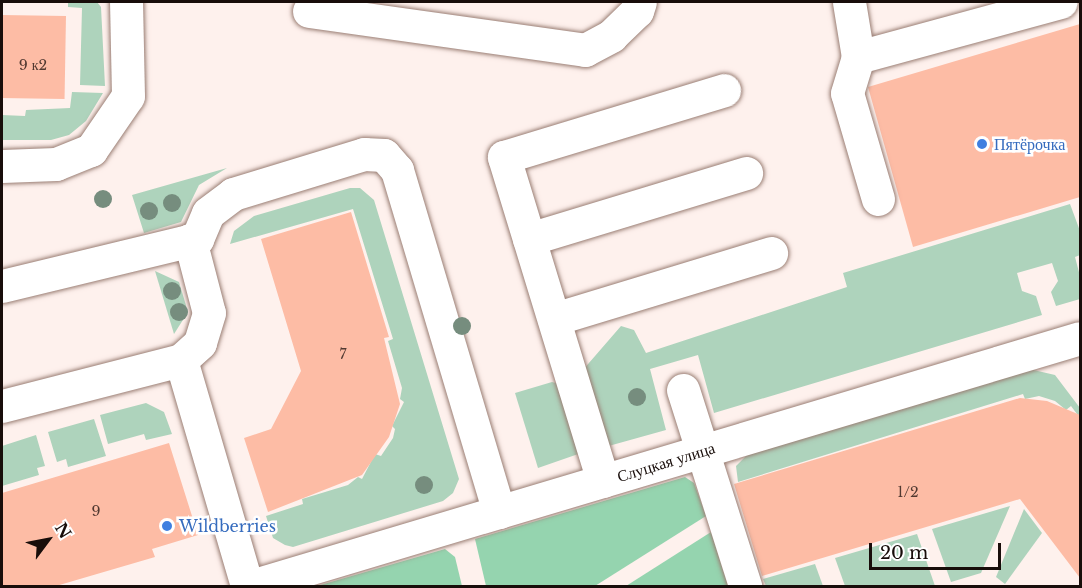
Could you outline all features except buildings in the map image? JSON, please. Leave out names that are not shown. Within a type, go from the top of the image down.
[{"type":"street","points":[[2,166],[56,164],[92,150],[129,96],[126,2]]},
{"type":"street","points":[[309,11],[585,50],[611,36],[637,11],[640,2]]},
{"type":"street","points":[[849,2],[858,57],[847,93],[878,199]]},
{"type":"street","points":[[858,57],[1061,2]]},
{"type":"street","points":[[603,481],[504,157],[724,90]]},
{"type":"street","points":[[2,286],[197,239],[214,206],[233,194],[375,152],[392,161],[499,512]]},
{"type":"street","points":[[529,238],[746,173]]},
{"type":"street","points":[[2,406],[181,360],[200,343],[209,313],[190,240]]},
{"type":"street","points":[[554,319],[771,253]]},
{"type":"street","name":"Слуцкая улица","points":[[249,586],[1080,338]]},
{"type":"street","points":[[181,360],[249,586]]},
{"type":"street","points":[[683,390],[745,586]]},
{"type":"green space","points":[[68,2],[97,2],[101,7],[105,86],[80,85],[82,8],[68,7]]},
{"type":"green space","points":[[72,92],[103,93],[86,121],[69,135],[51,140],[2,140],[2,115],[25,116],[26,110],[70,108]]},
{"type":"green space","points":[[227,168],[199,185],[181,222],[144,233],[132,195]]},
{"type":"green space","points":[[350,188],[360,188],[374,200],[459,479],[453,493],[443,501],[293,547],[273,538],[266,516],[303,504],[302,499],[348,485],[358,477],[362,479],[375,454],[381,456],[393,438],[395,429],[392,426],[404,402],[400,399],[402,388],[388,341],[393,339],[353,209],[230,244],[234,231],[254,216]]},
{"type":"green space","points":[[1070,204],[1080,231],[1080,255],[1075,257],[1080,276],[1080,299],[1056,306],[1051,292],[1058,281],[1052,263],[1017,273],[1022,291],[1036,296],[1042,315],[714,413],[698,355],[650,369],[666,430],[605,447],[582,371],[621,326],[634,330],[646,353],[847,287],[843,273]]},
{"type":"green space","points":[[155,271],[179,282],[188,312],[174,334]]},
{"type":"green space","points":[[1025,368],[1055,375],[1080,408],[1080,418],[1071,406],[1066,410],[1055,401],[1039,396],[1025,399],[1023,394],[738,482],[736,466],[747,455]]},
{"type":"green space","points":[[552,382],[559,384],[584,452],[538,468],[515,393]]},
{"type":"green space","points":[[146,403],[164,412],[172,434],[146,440],[144,434],[108,444],[100,415]]},
{"type":"green space","points":[[94,419],[106,456],[68,467],[66,459],[57,462],[48,432]]},
{"type":"green space","points":[[36,435],[45,466],[37,468],[39,475],[2,486],[2,446]]},
{"type":"green space","points":[[685,477],[694,483],[706,516],[595,586],[486,586],[475,539]]},
{"type":"green space","points":[[1010,506],[981,573],[951,582],[932,529]]},
{"type":"green space","points":[[1024,509],[1042,533],[1005,584],[996,577]]},
{"type":"green space","points":[[711,532],[728,586],[626,586]]},
{"type":"green space","points":[[917,534],[935,586],[845,586],[835,558]]},
{"type":"green space","points":[[445,549],[455,557],[462,586],[317,586]]},
{"type":"green space","points":[[815,564],[823,586],[766,586],[763,579]]},
{"type":"place","name":"Пятёрочка","points":[[982,144]]},
{"type":"place","name":"Wildberries","points":[[167,526]]}]
